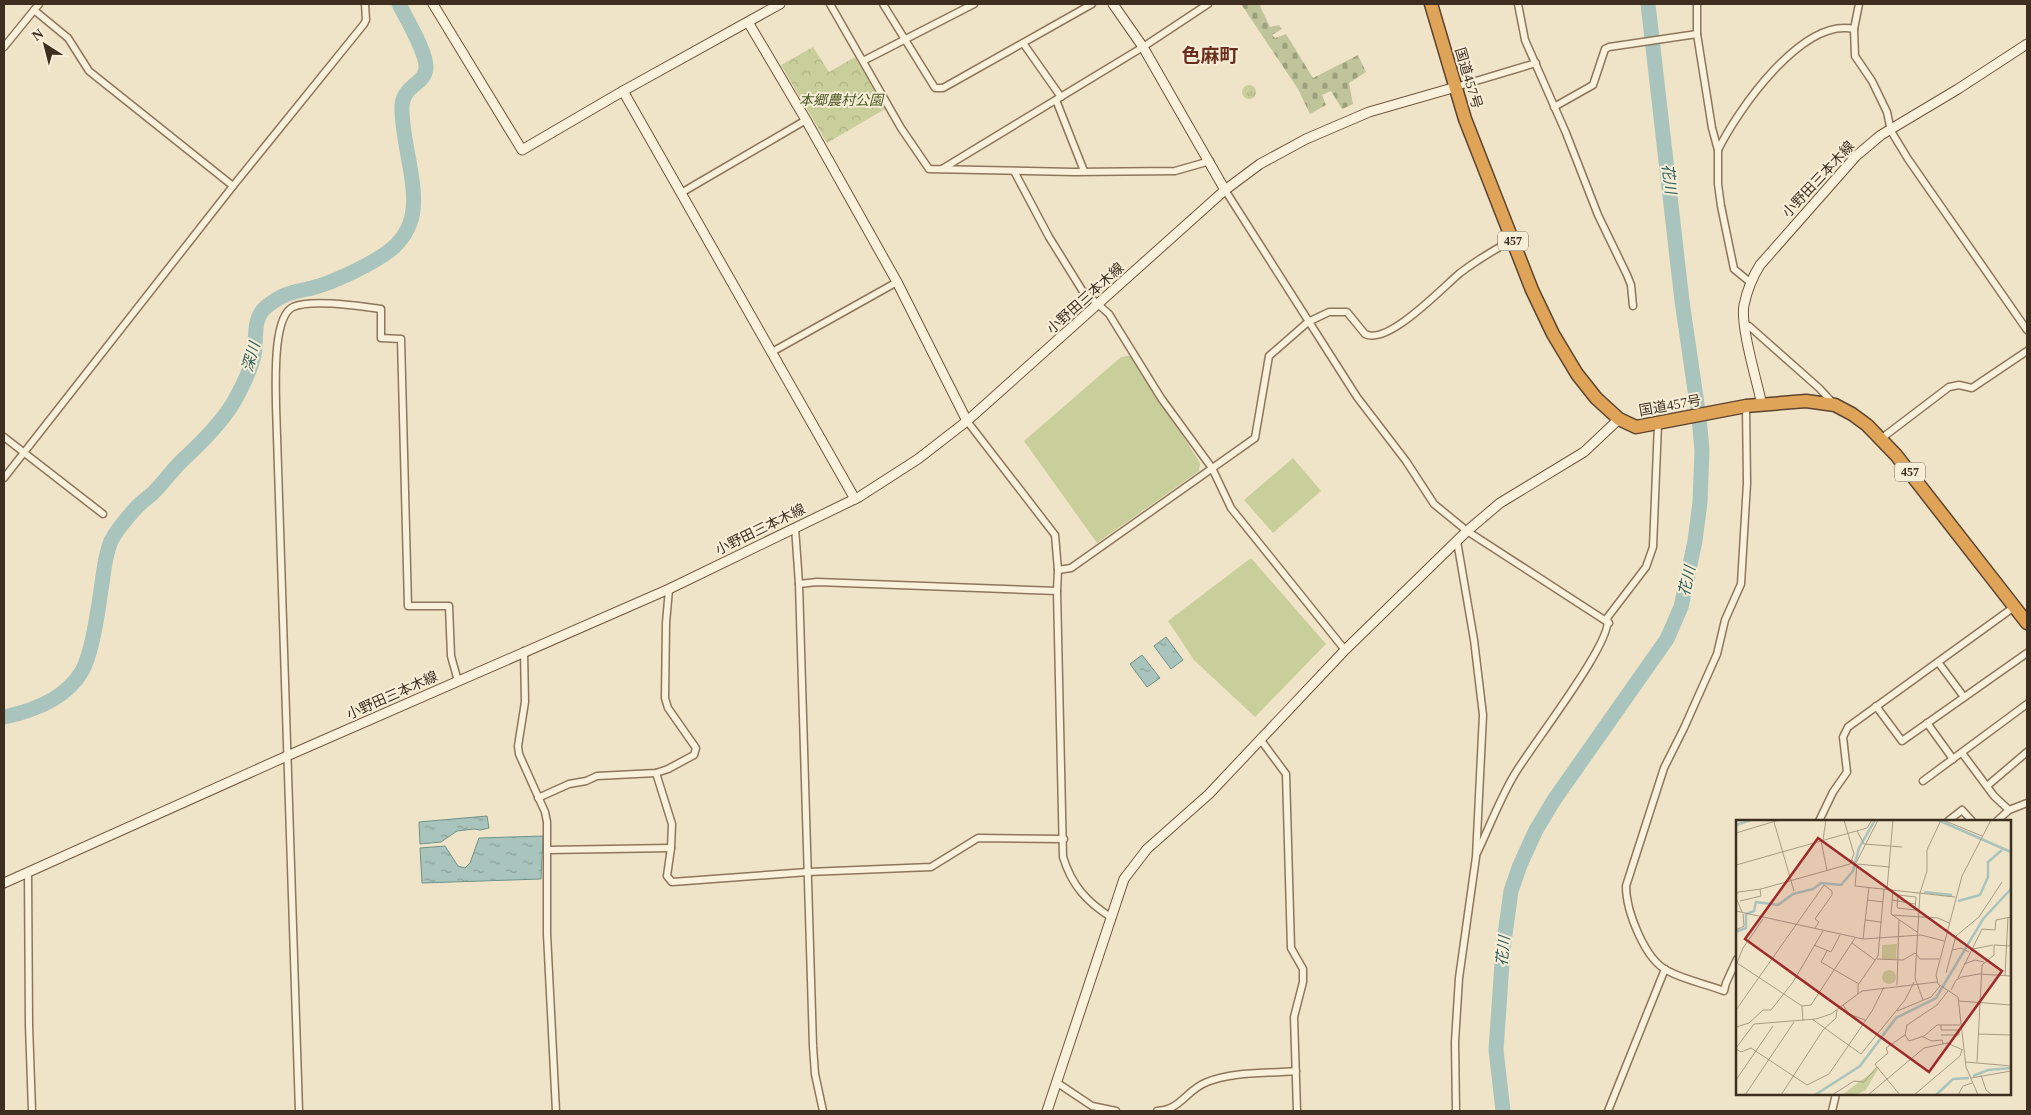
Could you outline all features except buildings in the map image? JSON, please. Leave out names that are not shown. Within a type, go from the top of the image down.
[{"type":"highway","name":"国道457号","points":[[1431,4],[1465,120],[1532,290],[1558,342],[1577,374],[1596,398],[1619,419],[1636,427],[1746,406],[1806,401],[1834,405],[1852,414],[1882,438],[2027,623]]},
{"type":"street","points":[[4,47],[39,4]]},
{"type":"street","points":[[4,478],[233,186],[364,24],[366,20],[366,4]]},
{"type":"street","points":[[433,4],[522,150],[623,90],[748,22],[767,7],[780,4]]},
{"type":"street","points":[[830,4],[901,128],[929,169],[1175,172],[1210,161]]},
{"type":"street","points":[[883,4],[935,88],[943,88],[1092,4]]},
{"type":"street","points":[[863,61],[974,4]]},
{"type":"street","points":[[1075,4],[1080,11]]},
{"type":"street","points":[[1113,4],[1143,47],[1226,190],[1308,322],[1357,397],[1406,461],[1434,504],[1467,531],[1609,623]]},
{"type":"street","points":[[941,170],[1143,47],[1208,4]]},
{"type":"street","points":[[1518,4],[1525,40],[1566,133],[1598,215],[1627,275],[1631,285],[1633,306]]},
{"type":"street","points":[[1696,4],[1694,35],[1718,150],[1719,191],[1734,269],[1751,283]]},
{"type":"street","points":[[1859,4],[1854,29],[1855,56],[1872,81],[1887,112],[1891,131],[1908,159],[2027,330]]},
{"type":"street","points":[[34,10],[68,38],[89,71],[233,186]]},
{"type":"street","points":[[748,22],[806,120],[897,282],[967,421],[1056,535],[1065,862],[1082,894],[1091,904],[1112,918]]},
{"type":"street","points":[[1718,150],[1736,118],[1763,82],[1783,61],[1805,43],[1830,30],[1854,29]]},
{"type":"street","points":[[1554,107],[1593,86],[1606,49],[1694,35]]},
{"type":"street","points":[[1024,43],[1059,99],[1084,171]]},
{"type":"street","name":"小野田三本木線","points":[[1762,405],[1744,325],[1744,305],[1760,264],[1856,156],[1882,135],[2027,44]]},
{"type":"street","points":[[1456,87],[1536,63]]},
{"type":"street","name":"小野田三本木線","points":[[4,883],[286,756],[669,589],[855,499],[918,459],[967,421],[1226,190],[1260,164],[1306,139],[1369,112],[1456,87]]},
{"type":"street","points":[[623,90],[855,499]]},
{"type":"street","points":[[681,193],[806,120]]},
{"type":"street","points":[[1014,171],[1059,256],[1084,293],[1109,314],[1161,398],[1212,468],[1231,508],[1345,650]]},
{"type":"street","points":[[1058,570],[1071,568],[1254,438],[1268,356],[1308,322],[1329,312],[1348,312],[1365,334],[1372,336],[1381,334],[1426,305],[1458,275],[1484,255],[1512,240]]},
{"type":"street","points":[[772,352],[897,282]]},
{"type":"street","points":[[298,1111],[276,406],[279,332],[286,314],[292,308],[314,304],[364,306],[381,309],[381,338],[401,339],[408,606],[449,606],[451,656],[458,681]]},
{"type":"street","points":[[1744,325],[1749,326],[1820,388],[1834,405]]},
{"type":"street","points":[[1882,438],[1949,387],[1959,385],[1972,388],[2027,351]]},
{"type":"street","points":[[1736,961],[1724,991],[1665,969],[1649,952],[1632,920],[1626,896],[1626,886],[1664,768],[1684,728],[1716,654],[1725,620],[1741,584],[1747,483],[1746,406]]},
{"type":"street","points":[[1047,1111],[1124,879],[1148,849],[1209,794],[1345,650],[1467,531],[1500,503],[1584,452],[1619,419]]},
{"type":"street","points":[[1476,856],[1513,776],[1584,672],[1607,631],[1609,623],[1607,618],[1646,567],[1653,547],[1658,424]]},
{"type":"street","points":[[4,437],[103,514]]},
{"type":"street","points":[[795,527],[799,584],[814,1065],[823,1111]]},
{"type":"street","points":[[1456,1111],[1455,1042],[1459,978],[1476,856],[1483,716],[1474,640],[1457,541]]},
{"type":"street","points":[[799,584],[826,582],[1057,591]]},
{"type":"street","points":[[538,798],[569,784],[586,781],[597,776],[656,773],[668,769],[694,755],[696,748],[668,708],[665,698],[666,623],[669,589]]},
{"type":"street","points":[[1819,820],[1833,792],[1847,772],[1844,737],[1848,727],[2014,607]]},
{"type":"street","points":[[524,651],[525,702],[518,750],[545,812],[548,850],[547,934],[556,1111]]},
{"type":"street","points":[[1876,706],[1902,741],[2027,653]]},
{"type":"street","points":[[1938,662],[1964,697]]},
{"type":"street","points":[[1923,781],[2027,704]]},
{"type":"street","points":[[1927,724],[1953,759]]},
{"type":"street","points":[[1260,739],[1284,771],[1286,777],[1290,940],[1291,948],[1303,969],[1303,982],[1294,1017],[1297,1111]]},
{"type":"street","points":[[1987,786],[2027,752]]},
{"type":"street","points":[[1962,753],[1987,786],[2010,810]]},
{"type":"street","points":[[656,773],[672,824],[667,876],[672,882],[808,872],[931,867],[978,838],[1064,839]]},
{"type":"street","points":[[1998,820],[2010,810],[2027,803]]},
{"type":"street","points":[[1949,820],[1962,810],[1971,820]]},
{"type":"street","points":[[548,850],[671,848]]},
{"type":"street","points":[[28,873],[29,1025],[32,1111]]},
{"type":"street","points":[[1608,1111],[1665,969]]},
{"type":"street","points":[[1157,1111],[1175,1107],[1196,1088],[1204,1083],[1221,1078],[1296,1071]]},
{"type":"street","points":[[1056,1082],[1092,1106],[1116,1111]]},
{"type":"street","points":[[1832,1111],[1836,1095]]},
{"type":"green space","points":[[1241,4],[1261,4],[1260,6],[1270,27],[1279,25],[1282,29],[1272,35],[1275,38],[1286,34],[1313,78],[1358,55],[1366,72],[1349,83],[1353,104],[1342,109],[1331,91],[1322,95],[1326,105],[1310,114],[1298,89]]},
{"type":"green space","name":"本郷農村公園","points":[[813,47],[829,72],[855,57],[885,109],[827,143],[781,65]]},
{"type":"green space","points":[[1246,85],[1252,85],[1256,92],[1252,99],[1246,99],[1242,95],[1242,89]]},
{"type":"green space","points":[[1132,355],[1200,463],[1199,471],[1097,543],[1024,441],[1121,357]]},
{"type":"green space","points":[[1293,458],[1321,491],[1273,533],[1244,500]]},
{"type":"green space","points":[[1251,558],[1326,644],[1255,717],[1194,660],[1168,621]]},
{"type":"water","points":[[1166,637],[1183,660],[1171,669],[1154,646]]},
{"type":"water","points":[[1142,655],[1160,678],[1147,687],[1130,664]]},
{"type":"water","points":[[487,816],[489,828],[457,831],[441,842],[420,844],[419,822]]},
{"type":"water","points":[[543,836],[541,879],[422,883],[420,848],[445,846],[458,866],[465,868],[470,863],[479,838]]},
{"type":"waterway","name":"深川","points":[[4,717],[48,702],[67,689],[82,671],[92,643],[106,559],[111,541],[119,528],[140,504],[153,493],[208,435],[231,406],[251,366],[257,323],[266,307],[285,295],[328,283],[365,266],[395,246],[406,233],[413,210],[414,196],[402,119],[402,105],[406,93],[422,78],[426,68],[420,45],[399,4]]},
{"type":"waterway","name":"花川","points":[[1503,1111],[1496,1050],[1503,949],[1511,891],[1520,865],[1536,830],[1554,800],[1667,639],[1681,607],[1695,541],[1700,502],[1702,450],[1682,301],[1648,4]]},
{"type":"district","name":"色麻町","points":[[1210,55]]}]
